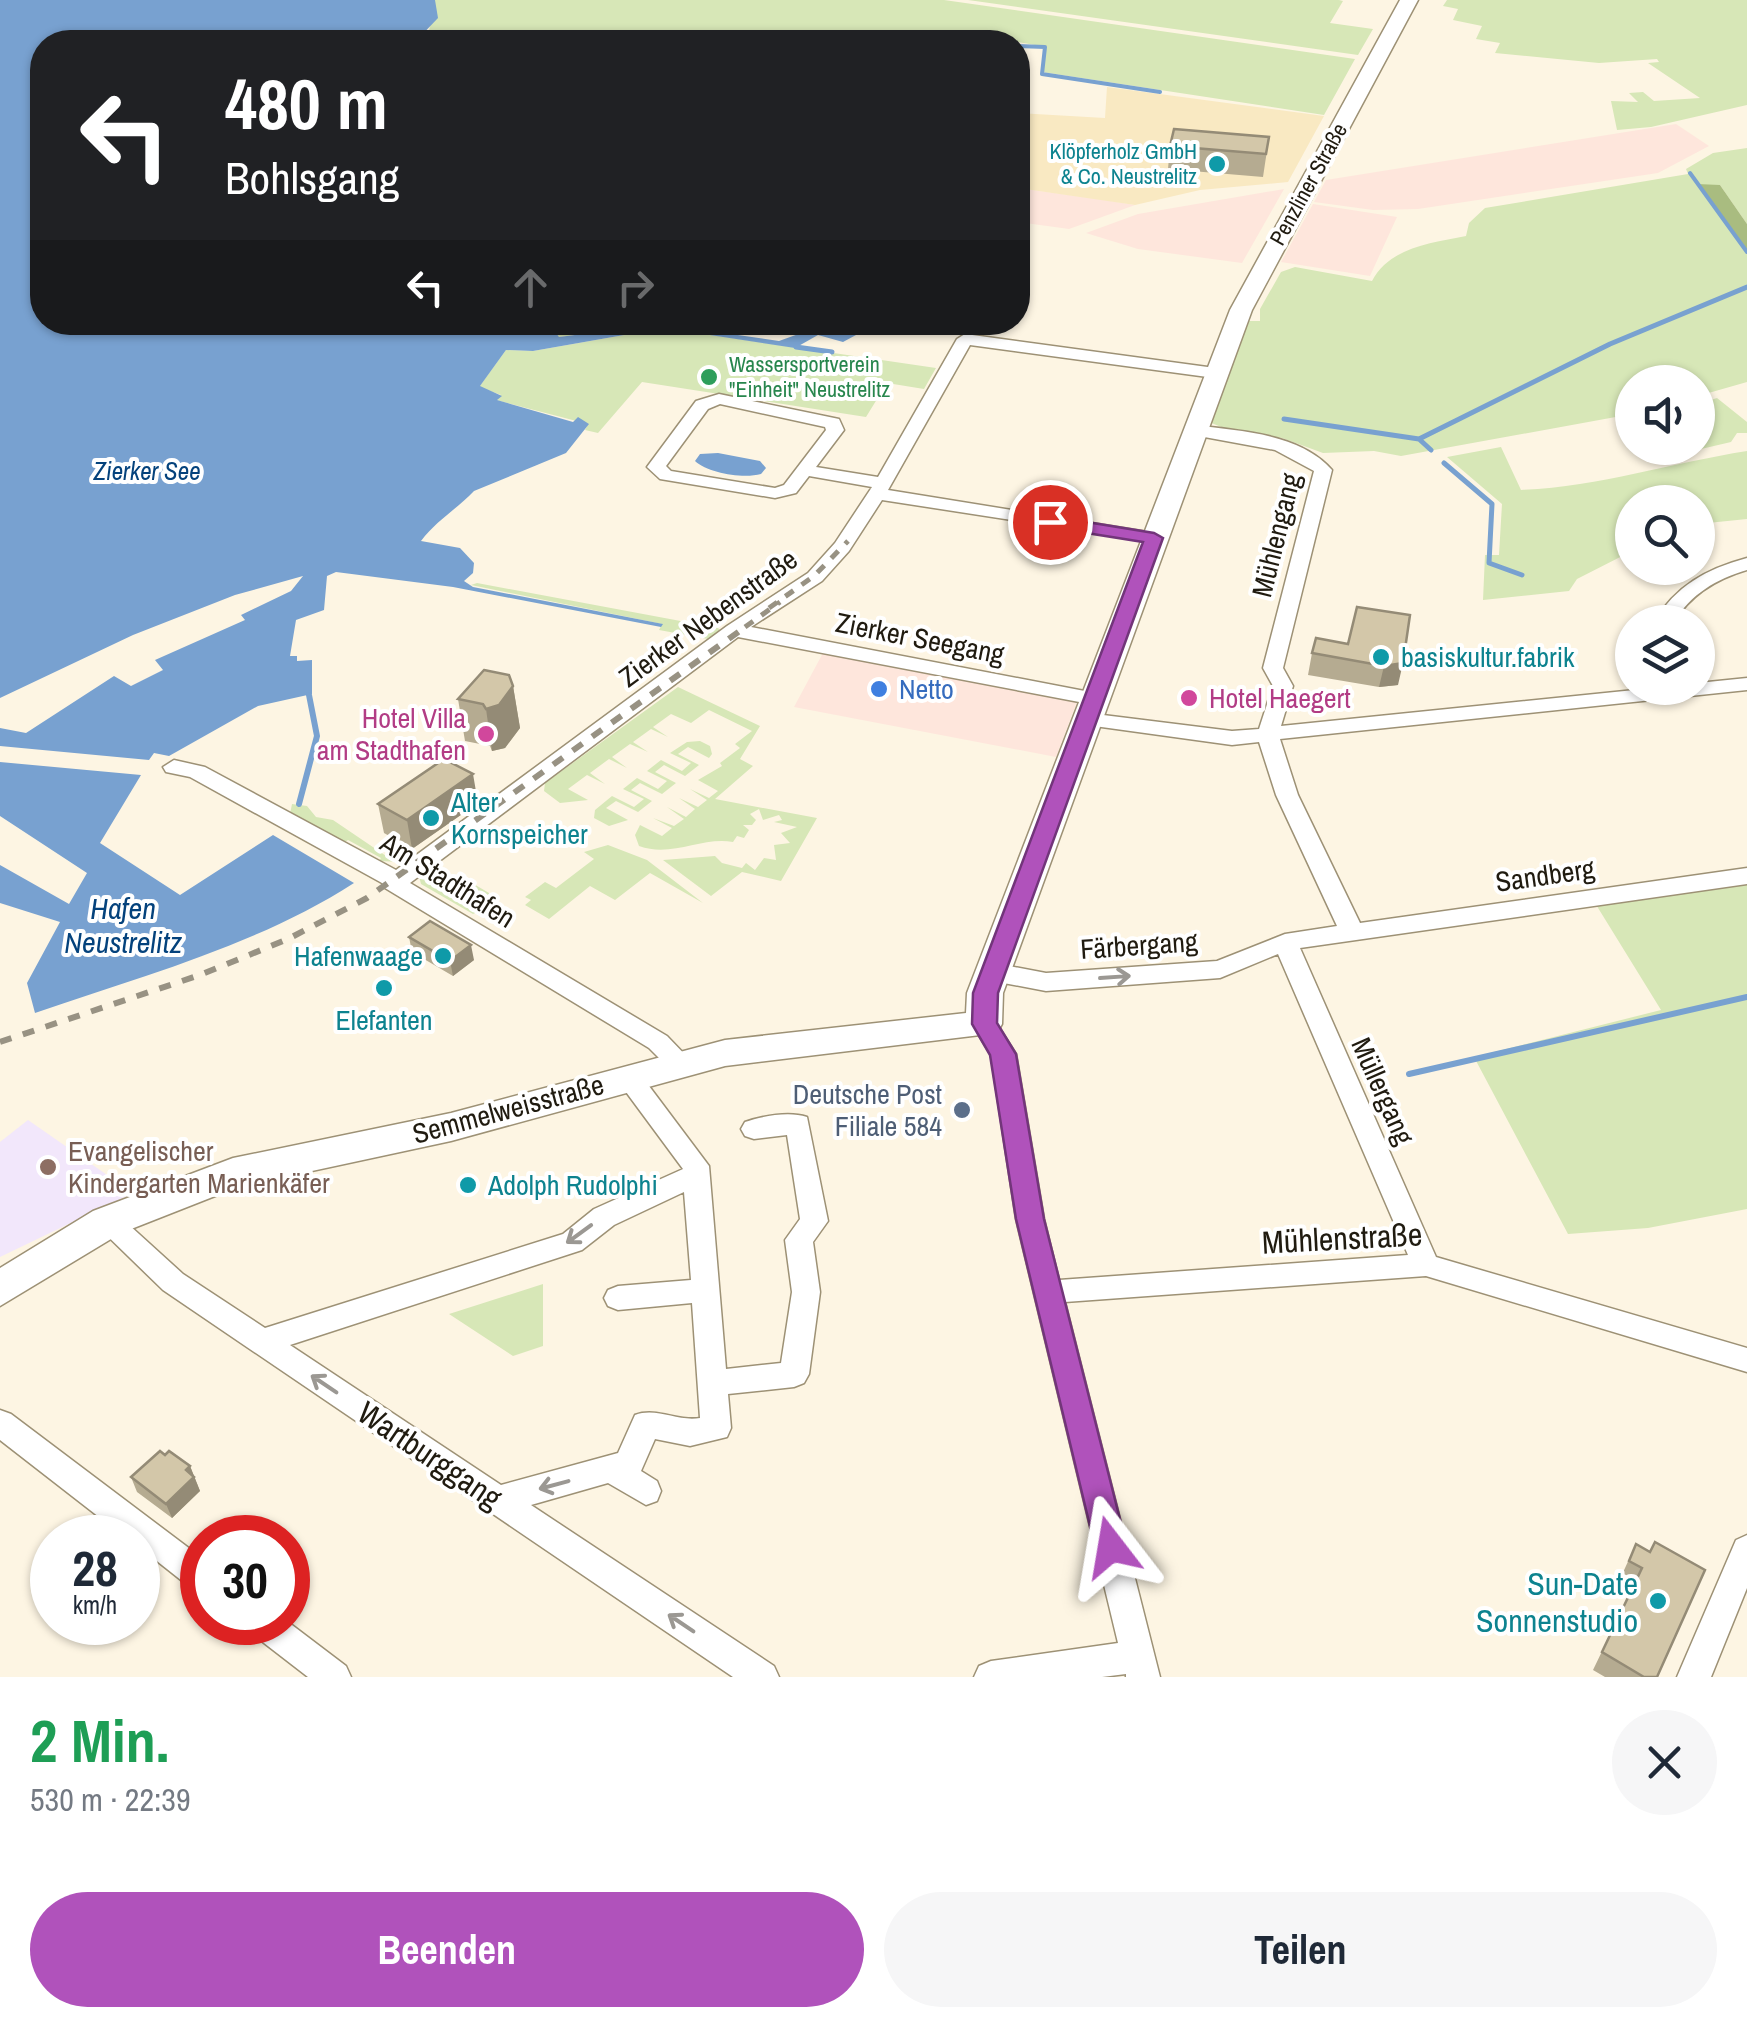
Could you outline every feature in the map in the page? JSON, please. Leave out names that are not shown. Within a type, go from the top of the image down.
[{"type":"main road","name":"Penzliner Straße","points":[[984,1024],[985,993],[1005,976],[1091,710],[1216,373],[1254,284],[1409,0]]},
{"type":"main road","name":"Semmelweisstraße","points":[[0,1288],[107,1222],[233,1174],[451,1127],[680,1063],[796,1042],[984,1024]]},
{"type":"main road","name":"Semmelweisstraße","points":[[0,1298],[48,1255]]},
{"type":"street","name":"Zierker Nebenstraße","points":[[398,881],[734,630],[815,577],[842,548],[880,489],[966,339],[1216,373]]},
{"type":"street","points":[[719,399],[833,423],[835,430],[804,470],[790,489],[775,493],[666,475],[656,467],[702,405],[719,399]]},
{"type":"street","name":"Mühlengang","points":[[1194,430],[1268,442],[1313,461],[1323,470],[1273,668],[1283,686],[1268,736]]},
{"type":"street","points":[[804,470],[880,489],[1154,538]]},
{"type":"street","points":[[1676,605],[1702,580],[1747,564]]},
{"type":"street","name":"Zierker Seegang","points":[[734,630],[1091,710]]},
{"type":"street","points":[[1715,687],[1747,684]]},
{"type":"street","points":[[1091,710],[1232,738],[1615,697]]},
{"type":"street","points":[[1268,736],[1288,796],[1352,932]]},
{"type":"street","name":"Am Stadthafen","points":[[174,767],[197,772],[398,881]]},
{"type":"street","name":"Sandberg","points":[[1285,942],[1747,876]]},
{"type":"street","name":"Am Stadthafen","points":[[398,881],[392,883],[658,1042],[680,1063]]},
{"type":"street","name":"Färbergang","points":[[1005,976],[1046,982],[1220,969],[1285,942]]},
{"type":"street","name":"Müllergang","points":[[1285,942],[1426,1265]]},
{"type":"street","points":[[984,1024],[1003,1054],[1030,1219],[1141,1667],[991,1677]]},
{"type":"street","points":[[497,1500],[628,1464],[636,1454],[640,1429],[646,1424],[690,1434],[715,1430],[696,1166],[628,1077]]},
{"type":"street","points":[[712,1383],[794,1374],[806,1292],[799,1240],[814,1222],[802,1144],[798,1124],[754,1130]]},
{"type":"street","points":[[261,1342],[566,1244],[612,1212],[696,1174]]},
{"type":"street","name":"Wartburggang","points":[[107,1222],[173,1282],[762,1677]]},
{"type":"street","name":"Mühlenstraße","points":[[1048,1292],[1426,1265],[1747,1360]]},
{"type":"street","points":[[618,1298],[706,1290]]},
{"type":"street","points":[[0,1422],[180,1560]]},
{"type":"street","points":[[611,1469],[646,1491]]},
{"type":"street","points":[[1694,1677],[1747,1550]]},
{"type":"street","points":[[292,1645],[334,1677]]},
{"type":"shaded area","points":[[1107,87],[1324,116],[1288,182],[1200,190],[1135,205],[1030,190],[1030,114],[1105,118]]},
{"type":"shaded area","points":[[1676,124],[1709,146],[1658,173],[1418,209],[1373,210],[1314,202],[1326,180]]},
{"type":"shaded area","points":[[1284,189],[1242,263],[1138,249],[1086,233],[1138,214]]},
{"type":"shaded area","points":[[1030,190],[1135,205],[1069,229],[1030,224]]},
{"type":"shaded area","points":[[1313,204],[1397,217],[1370,276],[1281,262]]},
{"type":"shaded area","points":[[824,651],[1078,699],[1056,757],[794,707]]},
{"type":"shaded area","name":"Evangelischer Kindergarten Marienkäfer","points":[[28,1120],[133,1193],[0,1257],[0,1142]]},
{"type":"green space","points":[[435,0],[944,0],[1355,59],[1324,115],[1042,72],[1046,47],[1030,44],[1030,30],[429,30]]},
{"type":"green space","points":[[968,0],[1339,0],[1343,1],[1330,23],[1373,29],[1358,55]]},
{"type":"green space","points":[[1447,0],[1747,0],[1747,105],[1651,127],[1617,130],[1611,101],[1638,102],[1629,93],[1643,92],[1654,101],[1700,98],[1648,63],[1659,62],[1657,59],[1599,63],[1495,53],[1500,43],[1476,39],[1482,26],[1453,20],[1458,9],[1443,6]]},
{"type":"green space","points":[[1747,148],[1747,224],[1720,185],[1698,185],[1747,252],[1747,382],[1715,391],[1715,365],[1615,365],[1615,417],[1401,456],[1374,451],[1323,453],[1282,438],[1231,431],[1209,422],[1249,321],[1260,321],[1260,309],[1281,272],[1295,267],[1372,281],[1400,254],[1466,236],[1469,223],[1485,208],[1688,174],[1686,169],[1713,153]]},
{"type":"green space","points":[[1697,184],[1720,185],[1747,224],[1747,252]]},
{"type":"green space","name":"Wassersportverein \"Einheit\" Neustrelitz","points":[[624,335],[712,335],[936,368],[924,389],[887,383],[866,417],[642,382],[598,433],[585,430],[588,424],[496,400],[501,395],[479,387],[506,350],[533,351]]},
{"type":"green space","points":[[1715,399],[1747,422],[1747,433],[1737,433],[1731,442],[1715,446]]},
{"type":"green space","points":[[1501,447],[1521,490],[1606,480],[1679,465],[1715,465],[1715,458],[1747,451],[1747,519],[1715,522],[1715,485],[1615,485],[1615,560],[1577,579],[1569,591],[1483,600],[1485,555],[1499,555],[1502,504],[1447,457]]},
{"type":"green space","points":[[477,583],[721,631],[708,639],[659,630],[662,624],[471,585]]},
{"type":"green space","points":[[678,687],[760,726],[740,759],[753,766],[715,799],[817,818],[781,881],[742,872],[711,896],[663,860],[715,856],[722,863],[742,868],[746,863],[755,870],[764,858],[776,860],[774,845],[790,843],[781,833],[797,827],[774,822],[782,820],[779,815],[763,820],[759,809],[750,814],[756,820],[752,825],[743,825],[749,830],[744,838],[737,836],[733,842],[663,850],[639,846],[635,835],[640,825],[662,836],[672,828],[653,818],[674,826],[684,819],[667,807],[686,817],[695,809],[679,798],[698,807],[707,800],[690,789],[709,798],[718,791],[698,780],[722,766],[720,763],[740,748],[735,744],[752,731],[709,710],[691,723],[671,714],[653,727],[668,737],[651,729],[633,742],[648,752],[630,744],[612,757],[627,768],[609,759],[590,773],[605,784],[587,775],[568,789],[588,800],[560,803],[544,791],[545,783]]},
{"type":"green space","points":[[700,741],[710,746],[712,754],[709,758],[688,747],[678,754],[699,765],[685,776],[664,765],[655,772],[676,783],[662,794],[640,783],[631,790],[652,801],[638,812],[616,801],[606,808],[628,820],[609,826],[594,818],[595,810],[612,796],[634,807],[644,799],[623,789],[637,778],[658,789],[667,781],[647,771],[661,760],[682,771],[691,763],[670,753],[687,742]]},
{"type":"green space","points":[[292,804],[307,806],[316,817],[333,820],[392,860],[403,862],[379,861],[381,858],[348,840],[342,844],[290,814]]},
{"type":"green space","points":[[608,845],[647,860],[703,903],[650,873],[615,900],[590,886],[549,919],[525,905],[531,900],[525,897],[545,882],[556,888],[594,859],[584,852]]},
{"type":"green space","points":[[424,870],[456,888],[467,880],[489,893],[491,906],[473,914],[421,884],[419,876]]},
{"type":"green space","points":[[1747,880],[1747,1209],[1648,1228],[1568,1234],[1474,1057],[1661,1010],[1595,903]]},
{"type":"green space","points":[[543,1284],[543,1346],[513,1356],[449,1314]]},
{"type":"water","name":"Zierker See","points":[[0,0],[435,0],[438,18],[426,30],[30,30],[30,335],[624,335],[533,351],[506,350],[480,386],[502,396],[497,400],[573,422],[578,417],[589,424],[566,453],[474,491],[421,541],[460,548],[474,563],[473,573],[464,581],[473,587],[663,624],[661,627],[453,587],[336,572],[327,576],[324,610],[296,620],[290,656],[297,656],[297,661],[312,660],[312,694],[258,706],[169,756],[154,753],[149,760],[0,746],[0,728],[26,733],[114,676],[131,686],[163,670],[155,660],[245,620],[241,615],[291,591],[303,576],[235,595],[133,635],[0,698]]},
{"type":"water","name":"Zierker See","points":[[710,335],[779,341],[796,335],[818,335],[795,348]]},
{"type":"water","name":"Zierker See","points":[[818,335],[856,335],[843,342]]},
{"type":"water","points":[[718,453],[760,461],[766,468],[761,474],[736,475],[708,469],[695,461],[700,454]]},
{"type":"water","name":"Hafen Neustrelitz","points":[[0,762],[141,775],[100,843],[180,895],[273,835],[354,883],[239,942],[35,1013],[27,983],[60,922],[0,903],[0,865],[69,904],[87,873],[0,816]]},
{"type":"building","points":[[1174,129],[1269,137],[1266,154],[1170,146]]},
{"type":"building","points":[[1357,607],[1410,615],[1403,663],[1384,666],[1312,653],[1316,638],[1348,644]]},
{"type":"building","points":[[484,670],[509,675],[513,686],[499,705],[486,709],[483,704],[458,699]]},
{"type":"building","points":[[444,759],[473,774],[407,820],[378,804]]},
{"type":"building","points":[[430,921],[471,945],[450,961],[409,937]]},
{"type":"building","points":[[160,1451],[165,1455],[169,1451],[190,1466],[186,1470],[194,1477],[166,1504],[131,1477]]},
{"type":"building","points":[[1655,1542],[1705,1570],[1657,1677],[1644,1677],[1602,1652],[1642,1568],[1629,1561],[1636,1544],[1650,1552]]},
{"type":"waterway","points":[[1030,46],[1045,47],[1042,74],[1160,92]]},
{"type":"waterway","points":[[1690,173],[1747,252]]},
{"type":"waterway","points":[[1419,439],[1610,344],[1747,287]]},
{"type":"waterway","points":[[796,347],[832,352]]},
{"type":"waterway","points":[[1284,419],[1419,439]]},
{"type":"waterway","points":[[1419,439],[1431,450]]},
{"type":"waterway","points":[[1444,463],[1492,504],[1489,563],[1522,575]]},
{"type":"waterway","points":[[299,804],[317,736],[309,695]]},
{"type":"waterway","points":[[1409,1074],[1747,997]]},
{"type":"railway","points":[[769,608],[814,576],[848,541]]},
{"type":"railway","points":[[745,627],[780,602]]},
{"type":"railway","points":[[0,1042],[200,975],[288,939],[367,898],[748,625]]},
{"type":"place","name":"Klöpferholz GmbH & Co. Neustrelitz","points":[[1217,164]]},
{"type":"place","name":"Wassersportverein \"Einheit\" Neustrelitz","points":[[709,377]]},
{"type":"place","name":"basiskultur.fabrik","points":[[1381,657]]},
{"type":"place","name":"Netto","points":[[879,689]]},
{"type":"place","name":"Hotel Haegert","points":[[1189,698]]},
{"type":"place","name":"Hotel Villa am Stadthafen","points":[[486,734]]},
{"type":"place","name":"Alter Kornspeicher","points":[[431,818]]},
{"type":"place","name":"Hafenwaage","points":[[443,956]]},
{"type":"place","name":"Elefanten","points":[[384,988]]},
{"type":"place","name":"Deutsche Post Filiale 584","points":[[962,1110]]},
{"type":"place","name":"Evangelischer Kindergarten Marienkäfer","points":[[48,1167]]},
{"type":"place","name":"Adolph Rudolphi","points":[[468,1185]]},
{"type":"place","name":"Sun-Date Sonnenstudio","points":[[1658,1601]]},
{"type":"route","points":[[1050,522],[1154,538],[985,993],[984,1024],[1003,1054],[1030,1219],[1111,1547]]}]
